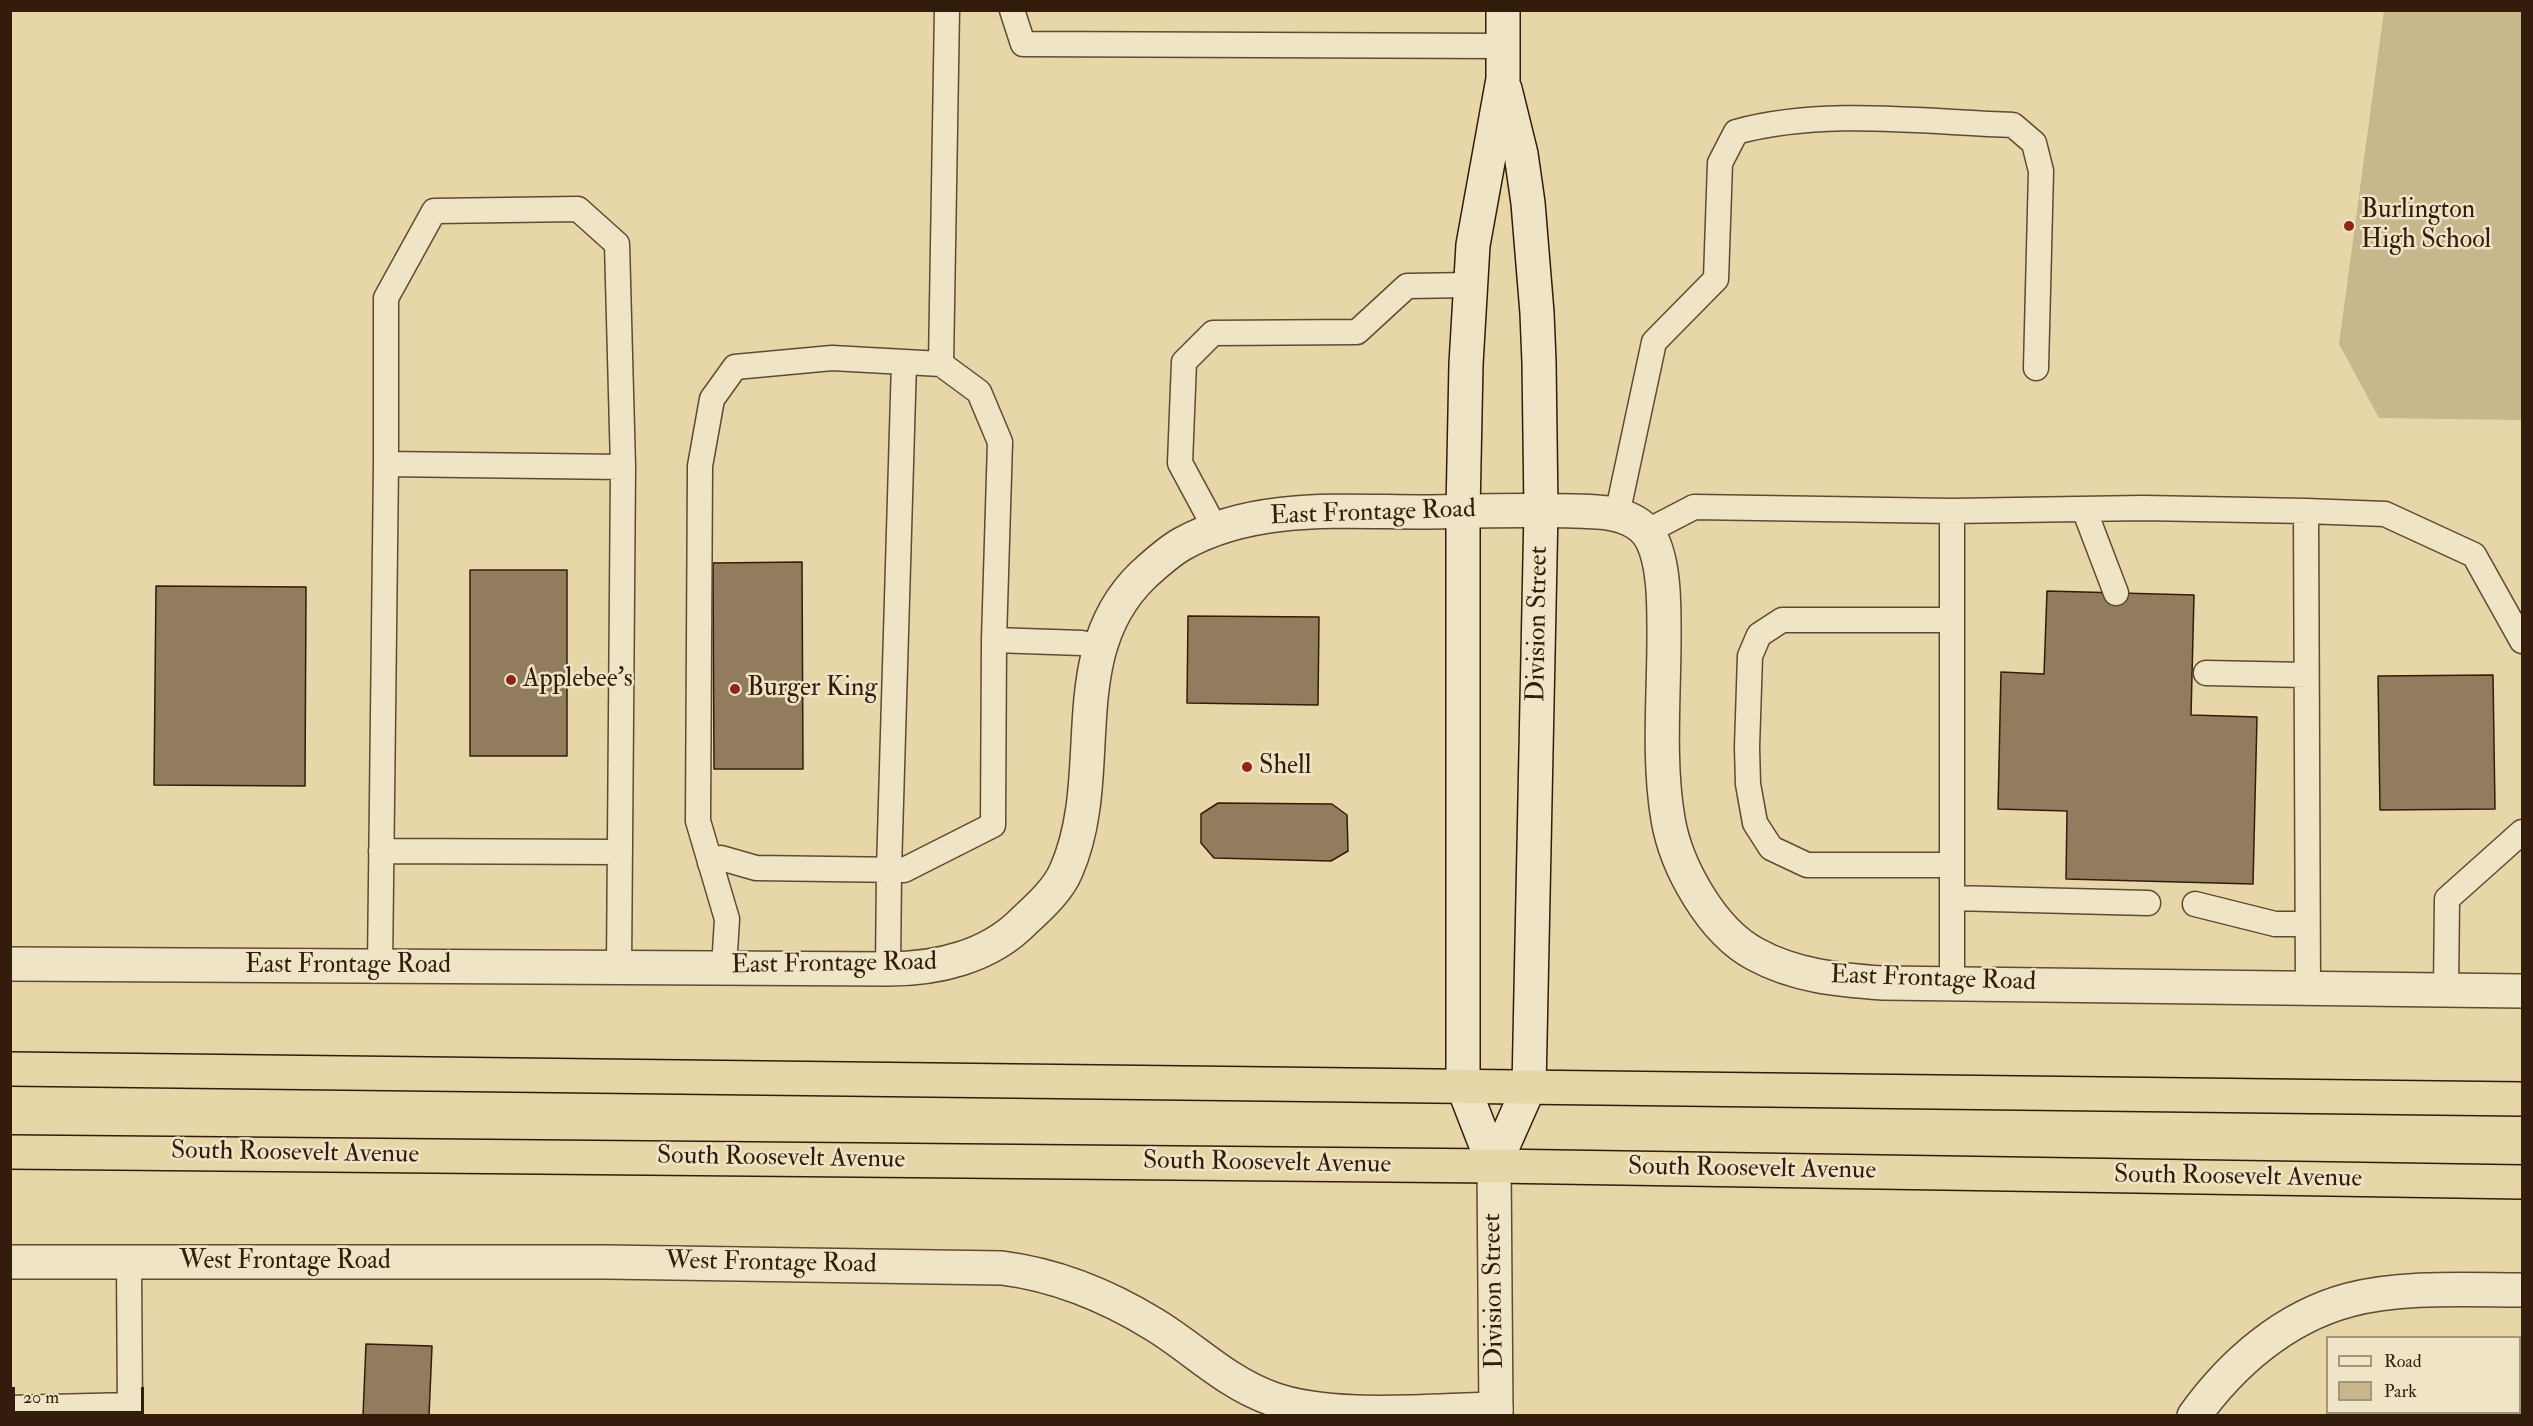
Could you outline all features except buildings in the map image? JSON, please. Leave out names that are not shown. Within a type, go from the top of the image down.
[{"type":"highway","points":[[10,1069],[2523,1099]]},
{"type":"highway","name":"South Roosevelt Avenue","points":[[10,1152],[1494,1166],[2523,1182]]},
{"type":"street","name":"Division Street","points":[[1496,1412],[1494,1166],[1463,1086],[1463,511],[1471,285],[1476,224],[1503,79],[1503,10]]},
{"type":"street","name":"Division Street","points":[[1494,1166],[1528,1087],[1541,510],[1537,313],[1532,242],[1521,154],[1503,79]]},
{"type":"street","name":"East Frontage Road","points":[[10,964],[888,969],[942,964],[979,952],[1011,934],[1040,906],[1065,876],[1076,846],[1084,807],[1092,687],[1099,648],[1109,618],[1129,588],[1179,545],[1215,528],[1283,513],[1541,510],[1603,512],[1628,517],[1652,538],[1658,556],[1664,610],[1664,774],[1668,823],[1683,865],[1703,904],[1730,935],[1753,953],[1793,970],[1834,979],[1952,984],[2523,991]]},
{"type":"street","name":"West Frontage Road","points":[[10,1262],[618,1262],[1002,1268],[1031,1272],[1075,1285],[1105,1298],[1155,1325],[1220,1372],[1248,1389],[1281,1402],[1302,1407],[1378,1411],[1496,1412]]},
{"type":"street","points":[[2194,1416],[2229,1373],[2246,1358],[2280,1331],[2329,1306],[2351,1299],[2395,1292],[2523,1290]]},
{"type":"lane","points":[[941,364],[947,10]]},
{"type":"lane","points":[[1012,10],[1023,44],[1503,46]]},
{"type":"lane","points":[[1617,515],[1654,342],[1716,279],[1720,163],[1736,132],[1762,125],[1845,119],[2013,125],[2034,143],[2041,171],[2036,368]]},
{"type":"lane","points":[[380,966],[386,298],[434,211],[578,209],[617,244],[623,467],[619,967]]},
{"type":"lane","points":[[1215,528],[1180,463],[1184,362],[1213,333],[1357,332],[1407,286],[1471,285]]},
{"type":"lane","points":[[710,863],[721,858],[756,868],[904,870],[993,825],[994,640],[1000,442],[979,392],[941,364],[832,358],[735,367],[712,399],[700,466],[698,821],[710,863],[727,919],[724,968]]},
{"type":"lane","points":[[888,969],[904,362]]},
{"type":"lane","points":[[386,464],[623,467]]},
{"type":"lane","points":[[1646,532],[1694,507],[1952,511],[2306,511],[2385,514],[2474,555],[2523,641]]},
{"type":"lane","points":[[2084,510],[2116,593]]},
{"type":"lane","points":[[1952,511],[1952,984]]},
{"type":"lane","points":[[2306,511],[2308,988]]},
{"type":"lane","points":[[1952,620],[1782,620],[1759,635],[1750,656],[1747,747],[1748,784],[1755,823],[1771,848],[1807,865],[1952,865]]},
{"type":"lane","points":[[994,640],[1082,644],[1099,648]]},
{"type":"lane","points":[[2206,673],[2306,675]]},
{"type":"lane","points":[[2446,990],[2447,899],[2523,832]]},
{"type":"lane","points":[[381,851],[620,852]]},
{"type":"lane","points":[[1952,898],[2148,903]]},
{"type":"lane","points":[[2195,904],[2275,924],[2307,924]]},
{"type":"lane","points":[[10,1408],[130,1410],[129,1262]]},
{"type":"green space","points":[[2384,11],[2522,11],[2522,420],[2379,418],[2339,344]]},
{"type":"place","name":"Burlington High School","points":[[2349,226]]},
{"type":"place","name":"Applebee's","points":[[511,680]]},
{"type":"place","name":"Burger King","points":[[735,689]]},
{"type":"place","name":"Shell","points":[[1247,767]]}]
